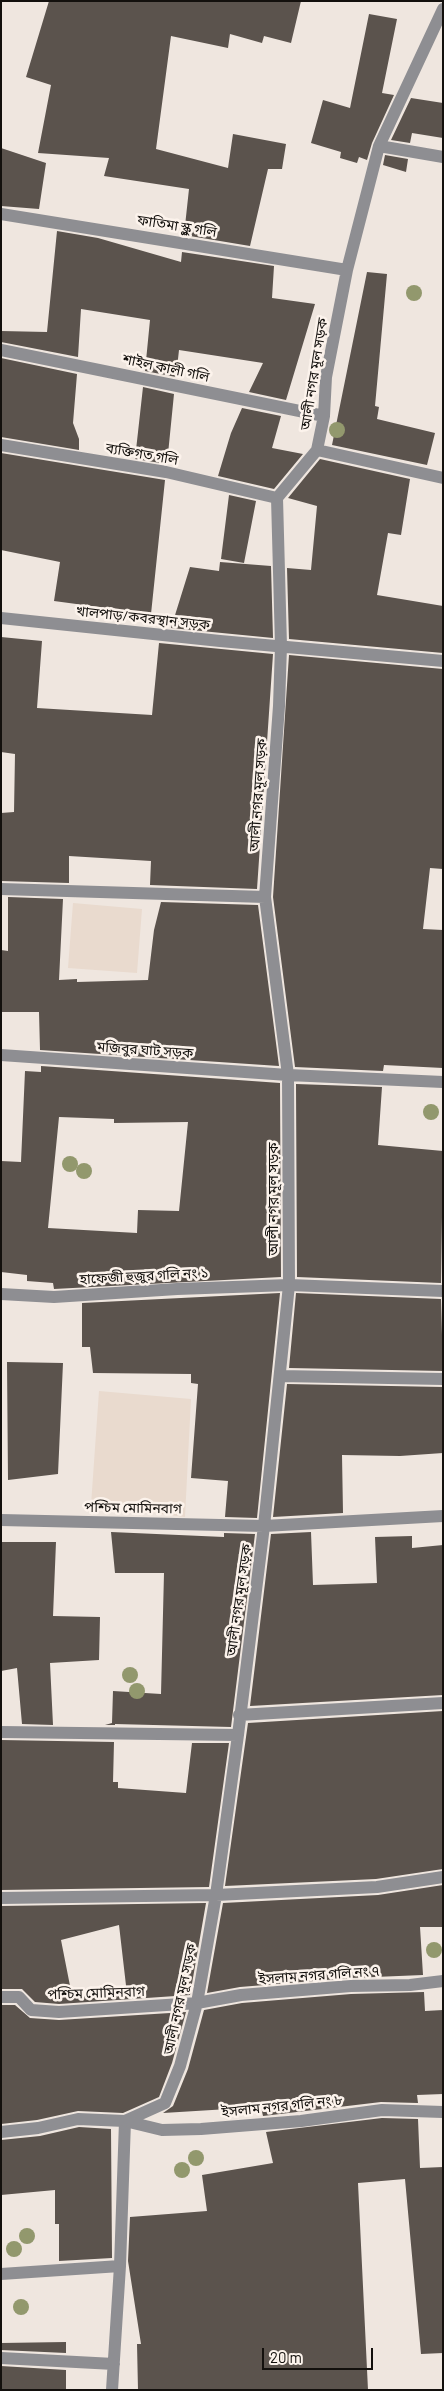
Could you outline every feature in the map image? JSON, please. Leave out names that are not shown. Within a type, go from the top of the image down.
[{"type":"street","name":"আলী নগর মূল সড়ক","points":[[125,2121],[165,2103],[180,2066],[197,2003],[216,1895],[238,1735],[264,1526],[289,1285],[288,1075],[265,897],[280,706],[281,646],[277,498],[317,450],[324,416],[326,378],[347,270],[379,146],[443,9]]},
{"type":"street","points":[[379,146],[443,157]]},
{"type":"street","name":"ফাতিমা স্কুল গলি","points":[[1,214],[347,270]]},
{"type":"street","name":"শাইল কালী গলি","points":[[1,350],[324,416]]},
{"type":"street","name":"ব্যক্তিগত গলি","points":[[1,445],[166,472],[277,498]]},
{"type":"street","points":[[317,450],[443,478]]},
{"type":"street","name":"খালপাড়/কবরস্থান সড়ক","points":[[1,618],[443,661]]},
{"type":"street","points":[[1,889],[265,897]]},
{"type":"street","name":"মজিবুর ঘাট সড়ক","points":[[1,1055],[288,1075],[443,1082]]},
{"type":"street","name":"হাফেজী হুজুর গলি নং ১","points":[[1,1294],[54,1297],[177,1289],[289,1285],[443,1291]]},
{"type":"street","points":[[280,1376],[443,1379]]},
{"type":"street","name":"পশ্চিম মোমিনবাগ","points":[[1,1520],[264,1526],[443,1516]]},
{"type":"street","points":[[239,1715],[443,1702]]},
{"type":"street","points":[[1,1732],[238,1735]]},
{"type":"street","points":[[1,1898],[216,1895],[377,1887],[443,1877]]},
{"type":"street","name":"ইসলাম নগর গলি নং ৭","points":[[197,2003],[250,1995],[351,1986],[410,1985],[443,1981]]},
{"type":"street","name":"পশ্চিম মোমিনবাগ","points":[[1,1997],[19,1997],[31,2010],[58,2012],[197,2003]]},
{"type":"street","name":"ইসলাম নগর গলি নং ৮","points":[[1,2132],[38,2128],[78,2119],[125,2121],[162,2130],[201,2129],[301,2121],[382,2110],[443,2112]]},
{"type":"street","points":[[112,2390],[120,2266],[125,2121]]},
{"type":"street","points":[[1,2274],[120,2266]]},
{"type":"street","points":[[1,2358],[114,2364]]},
{"type":"shaded area","points":[[73,903],[142,909],[137,973],[68,968]]},
{"type":"shaded area","points":[[99,1391],[191,1399],[185,1517],[91,1505]]},
{"type":"building","points":[[49,1],[301,1],[291,43],[264,36],[262,43],[230,34],[228,48],[171,36],[156,149],[228,168],[233,134],[286,144],[282,169],[268,169],[250,246],[184,235],[189,189],[104,176],[109,158],[38,153],[51,85],[26,77]]},
{"type":"building","points":[[369,14],[397,19],[382,93],[394,95],[372,143],[367,160],[359,157],[357,163],[340,158],[341,152],[311,143],[323,100],[350,108]]},
{"type":"building","points":[[411,98],[443,103],[443,138],[412,133],[410,143],[391,140]]},
{"type":"building","points":[[1,148],[46,163],[39,209],[1,206]]},
{"type":"building","points":[[385,155],[408,159],[406,172],[383,165]]},
{"type":"building","points":[[57,231],[98,238],[181,262],[182,252],[274,266],[272,298],[315,304],[286,400],[249,392],[263,363],[179,350],[176,377],[145,371],[150,320],[81,309],[78,357],[1,342],[1,331],[47,332]]},
{"type":"building","points":[[367,272],[387,274],[375,406],[379,407],[377,419],[435,433],[427,465],[332,445]]},
{"type":"building","points":[[1,358],[77,374],[73,423],[79,439],[79,450],[1,437]]},
{"type":"building","points":[[143,387],[174,394],[167,464],[135,459]]},
{"type":"building","points":[[242,408],[281,416],[272,448],[303,454],[274,489],[218,476],[231,433]]},
{"type":"building","points":[[1,453],[165,480],[151,614],[54,601],[60,562],[1,550]]},
{"type":"building","points":[[320,459],[410,479],[401,535],[388,533],[377,595],[443,606],[443,653],[289,639],[287,568],[311,570],[317,506],[288,498]]},
{"type":"building","points":[[229,495],[256,501],[244,563],[221,559]]},
{"type":"building","points":[[220,562],[271,566],[273,638],[171,628],[190,567],[219,571]]},
{"type":"building","points":[[1,637],[42,641],[37,708],[152,715],[159,643],[273,654],[257,889],[150,885],[151,861],[69,856],[69,883],[1,881],[1,813],[14,812],[15,754],[1,752]]},
{"type":"building","points":[[289,655],[443,669],[443,869],[430,868],[423,929],[443,930],[443,1068],[384,1065],[383,1071],[295,1067],[273,897]]},
{"type":"building","points":[[8,897],[63,899],[59,980],[77,979],[77,982],[148,980],[154,930],[161,902],[258,905],[279,1066],[40,1050],[39,1012],[1,1012],[1,950],[8,951]]},
{"type":"building","points":[[41,1066],[280,1083],[281,1277],[54,1289],[53,1283],[27,1281],[27,1275],[1,1272],[1,1161],[21,1162],[25,1071],[41,1072]],"holes":[[[59,1117],[114,1119],[114,1123],[188,1122],[179,1211],[138,1210],[137,1233],[48,1228]]]},
{"type":"building","points":[[296,1084],[382,1087],[378,1145],[443,1151],[441,1283],[297,1277]]},
{"type":"building","points":[[280,1293],[257,1518],[225,1517],[228,1481],[191,1478],[198,1384],[191,1383],[191,1374],[93,1373],[90,1347],[82,1347],[82,1303]]},
{"type":"building","points":[[296,1293],[441,1299],[443,1371],[289,1368]]},
{"type":"building","points":[[7,1362],[63,1363],[58,1474],[8,1480]]},
{"type":"building","points":[[287,1384],[443,1387],[443,1453],[400,1456],[342,1455],[343,1513],[273,1517]]},
{"type":"building","points":[[111,1532],[224,1537],[224,1533],[255,1534],[231,1727],[105,1725],[112,1723],[113,1691],[161,1694],[164,1573],[115,1573]]},
{"type":"building","points":[[311,1532],[313,1585],[377,1583],[375,1537],[412,1536],[412,1548],[443,1545],[443,1695],[250,1706],[271,1534]]},
{"type":"building","points":[[1,1542],[56,1542],[53,1616],[100,1617],[99,1660],[50,1663],[53,1725],[22,1724],[17,1668],[1,1671]]},
{"type":"building","points":[[443,1711],[443,1869],[376,1879],[225,1886],[248,1723]]},
{"type":"building","points":[[1,1740],[114,1742],[113,1782],[118,1782],[118,1788],[186,1793],[192,1743],[229,1743],[209,1887],[1,1890]]},
{"type":"building","points":[[443,1885],[443,1927],[420,1927],[423,1975],[350,1978],[240,1987],[207,1993],[223,1903],[378,1895]]},
{"type":"building","points":[[206,1903],[190,1995],[59,2004],[35,2002],[22,1989],[1,1989],[1,1906]],"holes":[[[119,1925],[127,1994],[72,1996],[61,1940]]]},
{"type":"building","points":[[424,1992],[425,2011],[443,2010],[443,2094],[417,2095],[418,2103],[381,2102],[263,2116],[261,2107],[163,2113],[173,2106],[188,2069],[204,2010],[242,2003],[351,1994]]},
{"type":"building","points":[[1,2005],[15,2005],[30,2018],[59,2020],[186,2012],[172,2063],[159,2097],[123,2113],[78,2111],[37,2120],[1,2124]]},
{"type":"building","points":[[382,2118],[418,2119],[420,2168],[443,2167],[443,2353],[421,2354],[405,2179],[358,2183],[368,2390],[138,2390],[137,2344],[141,2344],[128,2261],[130,2217],[207,2211],[202,2175],[273,2163],[266,2132]]},
{"type":"building","points":[[79,2127],[111,2129],[112,2258],[59,2261],[59,2224],[55,2224],[55,2190],[1,2195],[1,2140],[40,2136]]},
{"type":"building","points":[[66,2342],[66,2353],[1,2350],[1,2343]]},
{"type":"building","points":[[1,2366],[66,2370],[66,2390],[1,2390]]}]
